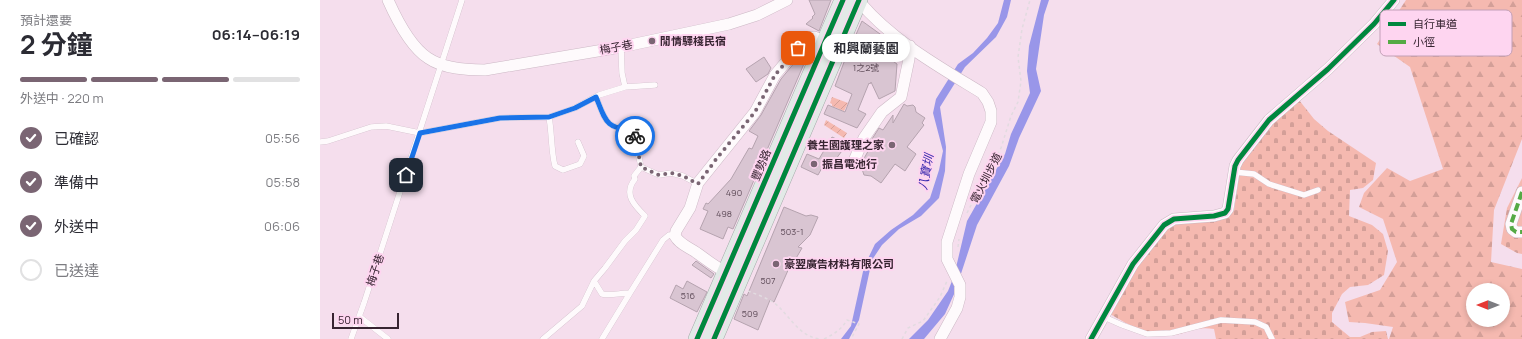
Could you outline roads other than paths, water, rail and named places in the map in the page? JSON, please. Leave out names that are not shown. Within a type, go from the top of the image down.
[{"type":"main road","name":"豐勢路","points":[[697,339],[825,41],[855,0]]},
{"type":"main road","points":[[714,339],[855,0]]},
{"type":"street","name":"梅子巷","points":[[388,0],[405,31],[417,48],[428,58],[441,64],[466,70],[485,70],[621,47],[729,24],[757,15],[787,0]]},
{"type":"street","points":[[855,0],[890,32],[982,93],[988,102],[991,111],[991,122],[969,174],[947,242],[947,259],[950,268],[960,285],[960,297],[957,308],[940,339]]},
{"type":"street","points":[[1386,10],[1394,0]]},
{"type":"street","points":[[1091,339],[1133,264],[1164,225],[1174,219],[1214,216],[1225,213],[1228,209],[1234,166],[1269,120],[1328,69],[1380,17]]},
{"type":"street","points":[[726,272],[714,266],[696,252],[678,242],[675,236],[676,231],[690,208],[698,184],[717,158],[755,112],[775,75],[803,38],[814,37],[825,41]]},
{"type":"street","points":[[853,163],[864,138],[882,112],[901,98],[909,59],[910,46]]},
{"type":"street","points":[[1522,192],[1511,224],[1512,229],[1516,232],[1522,232]]},
{"type":"lane","name":"梅子巷","points":[[351,339],[360,317],[462,0]]},
{"type":"lane","points":[[621,47],[622,73],[625,86]]},
{"type":"lane","points":[[320,142],[328,141],[371,127],[386,126],[420,133],[500,118],[549,117],[575,108],[596,97],[625,86],[655,85]]},
{"type":"lane","points":[[544,339],[582,306],[594,281],[624,241],[636,230],[645,216],[632,201],[630,193],[630,185],[634,179],[634,176],[641,167],[633,128],[624,129],[610,125],[604,117],[596,97]]},
{"type":"lane","points":[[549,117],[552,137],[552,156],[555,166],[563,170],[580,164],[584,156],[578,142]]},
{"type":"lane","points":[[641,167],[659,175],[671,173],[683,176],[698,184]]},
{"type":"lane","points":[[1234,172],[1254,174],[1269,184],[1304,195],[1318,190]]},
{"type":"lane","points":[[602,339],[663,240],[670,235],[675,236]]},
{"type":"lane","points":[[594,281],[602,294],[609,295],[630,293]]},
{"type":"lane","points":[[360,317],[388,339]]},
{"type":"lane","points":[[1104,317],[1147,334],[1171,333],[1220,320],[1255,322],[1266,327],[1272,339]]},
{"type":"place","name":"閒情驛棧民宿","points":[[652,41]]},
{"type":"place","name":"和興蘭藝園","points":[[798,48]]},
{"type":"place","name":"養生園護理之家","points":[[892,145]]},
{"type":"place","name":"振昌電池行","points":[[814,164]]},
{"type":"place","name":"豪翌廣告材料有限公司","points":[[776,264]]},
{"type":"water label","name":"八寶圳","points":[[926,172]]}]
